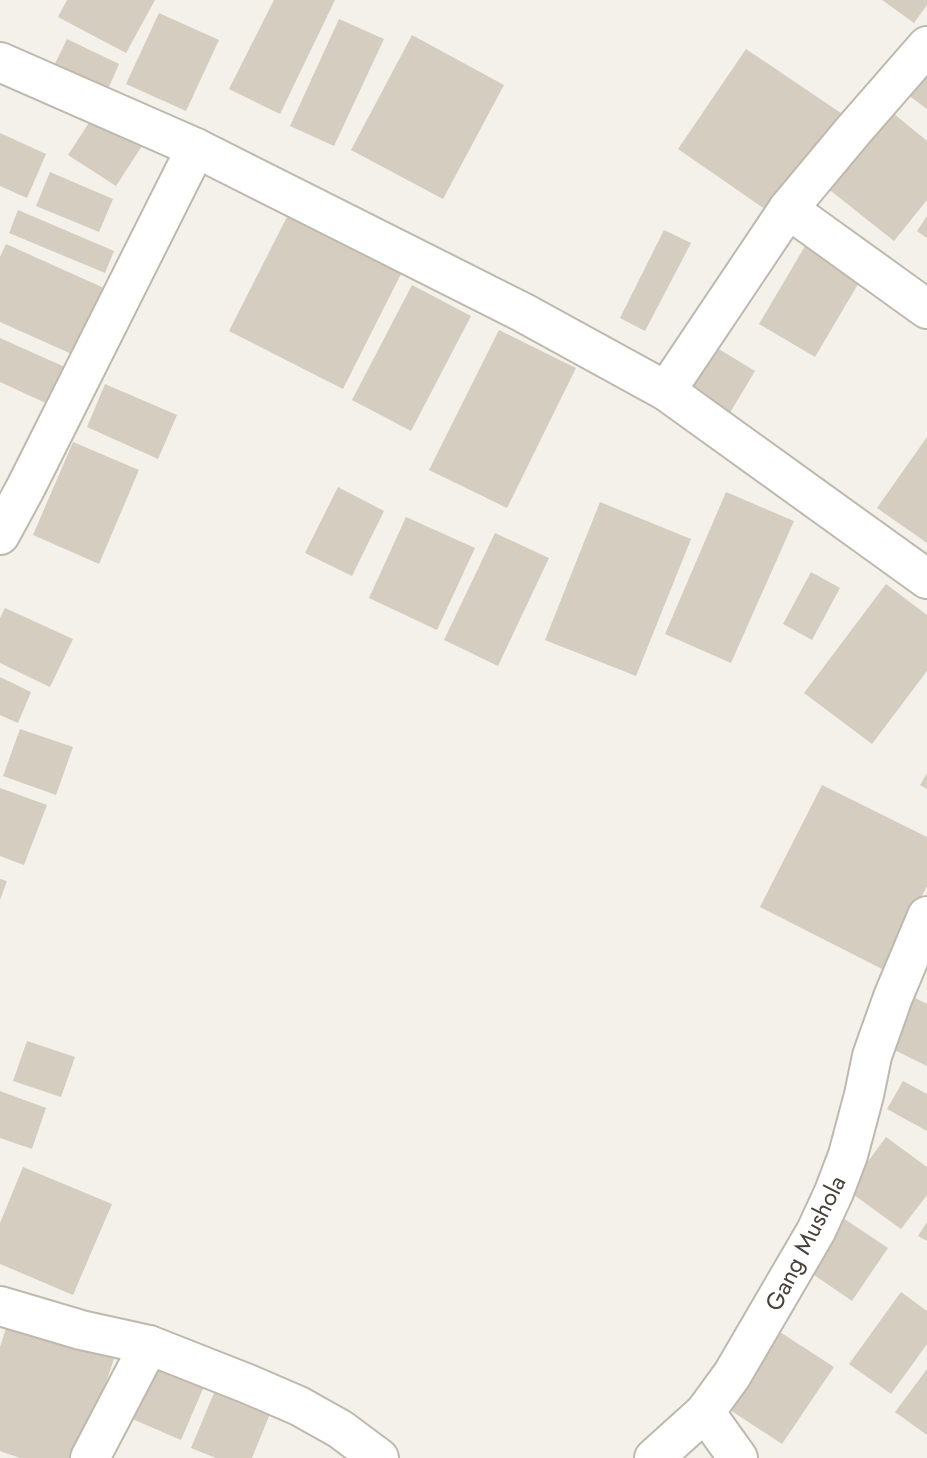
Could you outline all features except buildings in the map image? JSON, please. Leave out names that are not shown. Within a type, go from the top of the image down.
[{"type":"street","points":[[666,391],[788,209],[927,47]]},
{"type":"street","points":[[0,62],[196,148],[522,312],[666,391],[927,579]]},
{"type":"street","points":[[0,535],[196,148]]},
{"type":"street","points":[[788,209],[927,309]]},
{"type":"street","name":"Gang Mushola","points":[[654,1458],[705,1412],[732,1375],[816,1231],[848,1155],[872,1056],[927,916]]},
{"type":"street","points":[[0,1306],[81,1331],[149,1345],[248,1384],[299,1406],[340,1429],[379,1458]]},
{"type":"street","points":[[90,1458],[149,1345]]},
{"type":"street","points":[[705,1412],[738,1458]]}]
